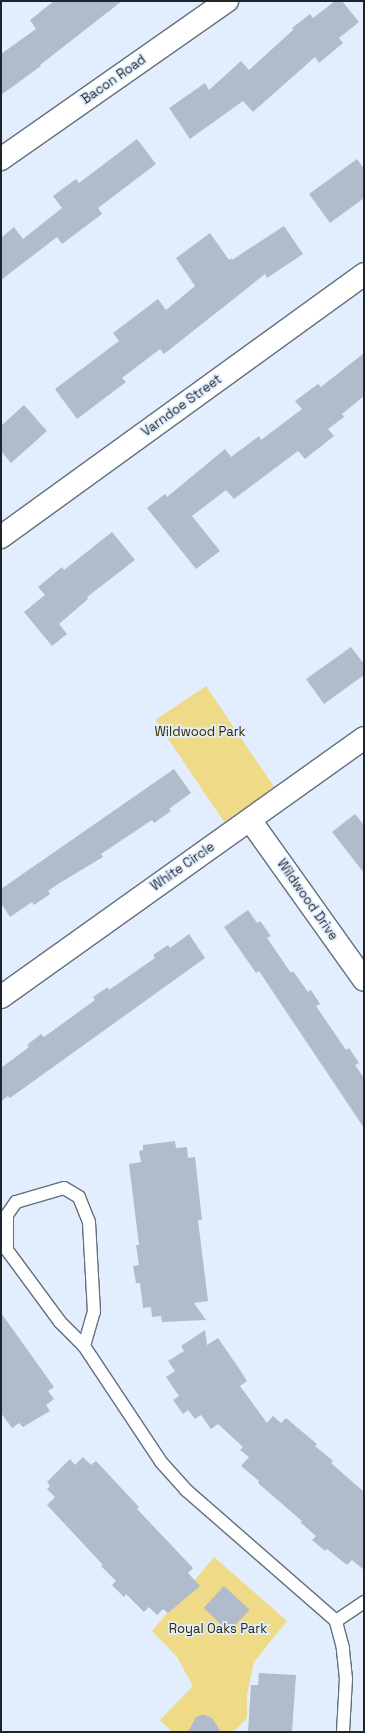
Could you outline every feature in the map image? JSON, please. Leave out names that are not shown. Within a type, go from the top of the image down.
[{"type":"street","name":"Bacon Road","points":[[1,159],[227,1]]},
{"type":"street","name":"Varndoe Street","points":[[1,538],[364,274]]},
{"type":"street","name":"White Circle","points":[[1,997],[364,738]]},
{"type":"street","name":"Wildwood Drive","points":[[250,820],[364,980]]},
{"type":"lane","points":[[84,1346],[94,1312],[89,1222],[79,1197],[64,1188],[16,1202],[7,1214],[7,1250],[60,1322],[84,1346],[161,1462],[186,1490],[336,1621],[343,1648],[346,1678],[343,1732]]},
{"type":"lane","points":[[336,1621],[364,1602]]},
{"type":"green space","name":"Wildwood Park","points":[[206,686],[275,788],[224,822],[155,720]]},
{"type":"green space","name":"Royal Oaks Park","points":[[214,1557],[287,1621],[254,1662],[247,1694],[247,1718],[233,1732],[172,1732],[160,1720],[193,1686],[177,1657],[152,1631]]},
{"type":"building","points":[[54,1],[122,1],[40,65],[41,66],[1,95],[1,54],[36,29],[30,20]]},
{"type":"building","points":[[335,1],[342,1],[359,22],[339,38],[343,43],[319,63],[315,57],[253,112],[243,101],[190,139],[169,108],[205,83],[209,90],[241,61],[249,70],[293,30],[292,28],[310,14],[313,18]]},
{"type":"building","points":[[137,139],[156,164],[98,208],[102,214],[62,244],[57,237],[1,280],[1,238],[14,227],[23,239],[62,208],[53,196],[76,179],[79,183]]},
{"type":"building","points":[[357,159],[364,169],[364,198],[330,223],[309,194]]},
{"type":"building","points":[[284,226],[303,254],[267,278],[265,274],[164,354],[160,349],[122,378],[126,382],[77,419],[55,389],[119,341],[113,333],[158,299],[166,310],[195,286],[176,258],[210,233],[229,260],[231,258],[232,260]]},
{"type":"building","points":[[364,353],[364,396],[342,414],[344,417],[328,429],[334,436],[305,459],[298,451],[234,499],[226,490],[192,516],[220,551],[196,569],[147,508],[165,494],[167,497],[225,449],[231,457],[259,436],[261,440],[302,409],[295,401],[318,384],[321,387]]},
{"type":"building","points":[[24,405],[47,431],[11,463],[1,451],[1,426]]},
{"type":"building","points":[[112,532],[135,560],[87,597],[88,599],[59,624],[67,634],[52,646],[24,612],[45,595],[38,587],[62,567],[64,570]]},
{"type":"building","points":[[351,647],[364,664],[364,675],[324,704],[306,679]]},
{"type":"building","points":[[174,769],[191,793],[169,809],[171,811],[154,823],[152,820],[101,854],[103,857],[48,891],[50,894],[34,905],[32,902],[10,917],[1,903],[1,889]]},
{"type":"building","points":[[355,814],[364,825],[364,873],[332,832]]},
{"type":"building","points":[[248,910],[257,923],[260,921],[271,936],[267,938],[291,973],[293,971],[308,992],[311,990],[320,1004],[316,1006],[346,1050],[349,1048],[359,1063],[355,1065],[364,1078],[364,1128],[259,971],[256,973],[224,927]]},
{"type":"building","points":[[189,934],[205,958],[10,1098],[8,1096],[1,1101],[1,1068],[29,1047],[27,1045],[41,1034],[44,1037],[95,1000],[93,997],[108,987],[109,990],[155,958],[153,955],[168,945],[170,948]]},
{"type":"building","points":[[175,1141],[176,1148],[187,1147],[188,1158],[195,1157],[202,1220],[198,1220],[208,1301],[194,1303],[206,1320],[162,1322],[161,1316],[152,1317],[151,1307],[143,1308],[140,1283],[136,1283],[133,1266],[139,1265],[136,1245],[139,1245],[129,1164],[141,1162],[139,1151],[143,1150],[143,1145]]},
{"type":"building","points":[[1,1313],[54,1387],[48,1391],[54,1399],[46,1405],[50,1411],[23,1427],[19,1423],[12,1428],[1,1413]]},
{"type":"building","points":[[205,1330],[207,1345],[218,1338],[240,1370],[247,1381],[240,1386],[267,1423],[273,1416],[281,1423],[286,1418],[317,1444],[315,1446],[333,1461],[331,1463],[364,1492],[364,1570],[352,1560],[347,1565],[327,1549],[325,1551],[312,1540],[316,1536],[300,1522],[302,1521],[258,1483],[259,1481],[241,1466],[249,1457],[240,1450],[243,1447],[218,1424],[211,1429],[201,1415],[195,1419],[188,1410],[183,1414],[173,1400],[179,1396],[166,1377],[175,1371],[168,1361],[184,1351],[181,1346]]},
{"type":"building","points":[[83,1457],[91,1465],[96,1461],[139,1507],[137,1509],[193,1568],[188,1573],[200,1586],[168,1613],[163,1609],[157,1615],[149,1607],[144,1612],[126,1594],[124,1597],[112,1585],[116,1581],[101,1566],[103,1565],[47,1505],[55,1497],[47,1489],[50,1486],[47,1482],[70,1459],[75,1465]]},
{"type":"building","points":[[224,1586],[250,1610],[229,1632],[204,1608]]},
{"type":"building","points":[[259,1673],[296,1675],[292,1732],[248,1732],[251,1685],[258,1685]]},
{"type":"building","points":[[201,1715],[212,1718],[221,1732],[188,1732],[196,1717]]}]
